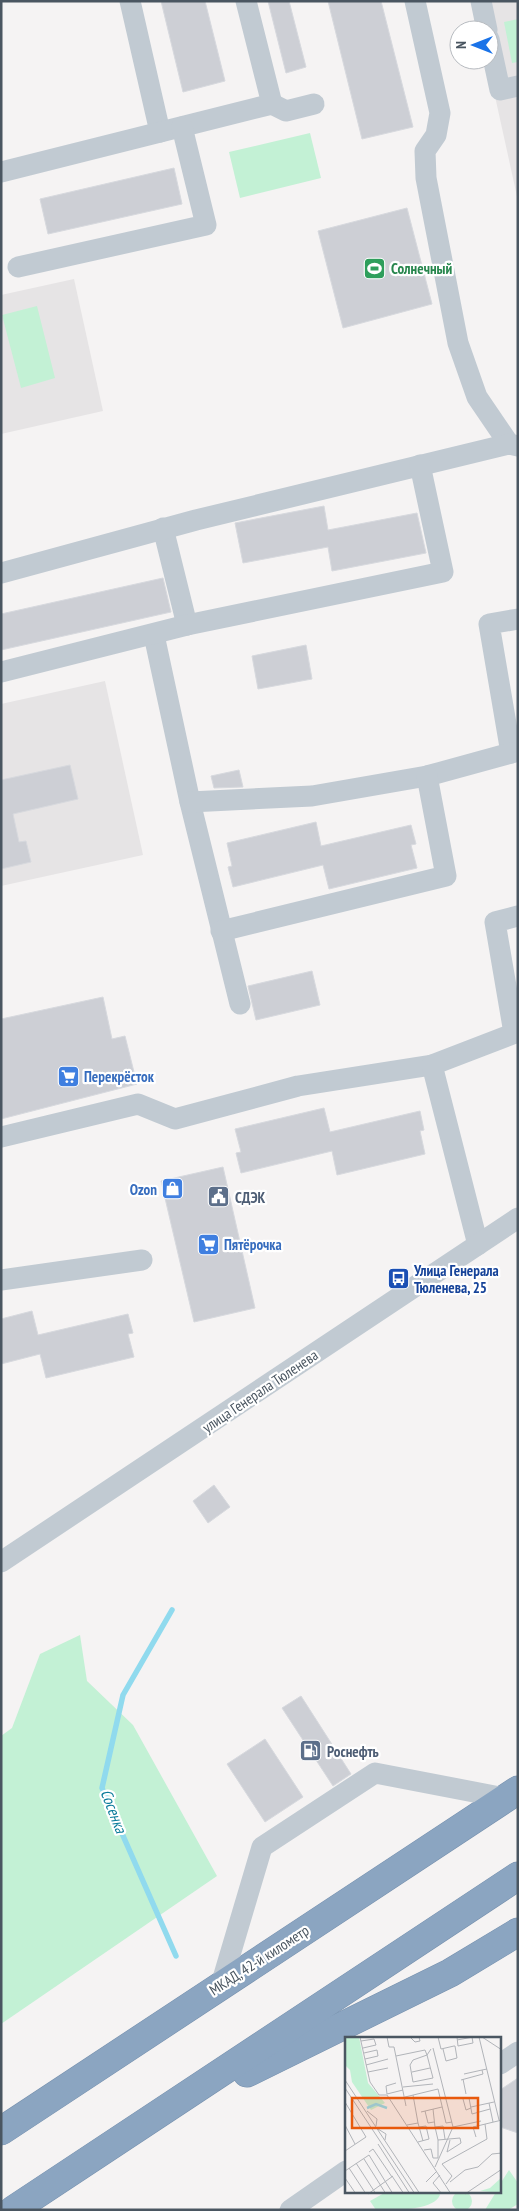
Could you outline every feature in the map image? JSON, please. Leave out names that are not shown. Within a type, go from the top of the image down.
[{"type":"highway","name":"МКАД, 42-й километр","points":[[1,2131],[511,1794]]},
{"type":"highway","points":[[13,2210],[518,1876]]},
{"type":"highway","points":[[146,2122],[450,1973],[518,1932]]},
{"type":"street","points":[[130,1],[160,132]]},
{"type":"street","points":[[246,1],[272,104]]},
{"type":"street","points":[[1,573],[163,528],[514,445],[477,397],[456,339],[426,178],[425,152],[436,135],[440,113],[415,1]]},
{"type":"street","points":[[481,1],[485,20]]},
{"type":"street","points":[[496,70],[500,90],[518,86]]},
{"type":"street","points":[[1,172],[272,104],[286,111],[314,104]]},
{"type":"street","points":[[18,267],[206,225],[182,127]]},
{"type":"street","points":[[1,672],[187,625],[443,572],[420,466]]},
{"type":"street","points":[[163,528],[187,625]]},
{"type":"street","points":[[190,802],[312,796],[427,776],[514,752],[489,624],[518,619]]},
{"type":"street","points":[[154,634],[190,802],[240,1004]]},
{"type":"street","points":[[222,931],[446,876],[427,776]]},
{"type":"street","points":[[1,1137],[138,1104],[175,1119],[298,1086],[432,1065],[516,1033],[495,922],[518,916]]},
{"type":"street","points":[[432,1065],[478,1245]]},
{"type":"street","name":"улица Генерала Тюленева","points":[[1,1562],[518,1218]]},
{"type":"street","points":[[1,1280],[142,1260]]},
{"type":"street","points":[[220,1986],[262,1847],[310,1815],[374,1773],[511,1794]]},
{"type":"street","points":[[502,2063],[518,2052]]},
{"type":"street","points":[[290,2210],[345,2172]]},
{"type":"shaded area","points":[[474,1],[518,1],[518,201],[489,70],[499,70],[499,20],[478,20]]},
{"type":"shaded area","points":[[74,279],[103,411],[1,434],[1,295]]},
{"type":"shaded area","points":[[105,681],[143,855],[1,886],[1,704]]},
{"type":"green space","points":[[518,19],[518,62],[512,63],[504,22]]},
{"type":"green space","points":[[310,133],[321,178],[240,198],[229,152]]},
{"type":"green space","points":[[37,306],[55,378],[21,388],[2,315]]},
{"type":"green space","points":[[80,1635],[87,1681],[133,1725],[217,1876],[1,2024],[1,1736],[12,1728],[40,1654]]},
{"type":"green space","points":[[509,2170],[518,2183],[518,2204],[508,2210],[485,2210],[495,2194],[502,2194],[502,2181]]},
{"type":"green space","points":[[382,2194],[440,2195],[430,2204],[403,2209],[376,2210],[370,2201]]},
{"type":"green space","points":[[455,2194],[469,2194],[471,2205],[466,2210],[458,2210],[453,2205],[452,2201]]},
{"type":"building","points":[[161,1],[205,1],[225,81],[183,92]]},
{"type":"building","points":[[268,1],[289,1],[306,67],[286,73]]},
{"type":"building","points":[[328,1],[381,1],[413,127],[362,139]]},
{"type":"building","points":[[174,168],[182,204],[48,234],[40,199]]},
{"type":"building","name":"Солнечный","points":[[407,208],[432,304],[343,328],[318,231]]},
{"type":"building","points":[[324,506],[328,530],[417,513],[426,553],[332,571],[328,547],[243,563],[235,523]]},
{"type":"building","points":[[163,578],[171,612],[1,650],[1,614]]},
{"type":"building","points":[[306,645],[312,679],[258,689],[252,656]]},
{"type":"building","points":[[70,765],[78,799],[13,814],[19,842],[26,841],[31,862],[1,869],[1,780]]},
{"type":"building","points":[[239,770],[243,787],[214,788],[211,776]]},
{"type":"building","points":[[316,822],[321,846],[411,825],[416,844],[411,845],[417,868],[329,889],[323,865],[233,887],[228,867],[232,866],[227,843]]},
{"type":"building","points":[[312,971],[320,1005],[256,1020],[248,986]]},
{"type":"building","points":[[103,997],[112,1039],[125,1036],[137,1084],[1,1119],[1,1019]]},
{"type":"building","points":[[324,1108],[330,1132],[420,1111],[424,1130],[420,1131],[425,1154],[337,1175],[332,1151],[241,1173],[236,1153],[241,1152],[235,1129]]},
{"type":"building","name":"Пятёрочка","points":[[223,1167],[255,1308],[194,1322],[161,1181]]},
{"type":"building","points":[[32,1311],[38,1335],[128,1314],[133,1333],[128,1334],[134,1357],[46,1378],[40,1354],[1,1364],[1,1319]]},
{"type":"building","points":[[214,1485],[230,1507],[208,1523],[193,1501]]},
{"type":"building","points":[[301,1696],[351,1774],[333,1786],[282,1708]]},
{"type":"building","points":[[265,1739],[303,1797],[265,1822],[227,1764]]},
{"type":"building","points":[[518,2078],[518,2133],[502,2128],[502,2089]]},
{"type":"waterway","name":"Сосенка","points":[[172,1610],[123,1695],[102,1788],[176,1956]]},
{"type":"place","name":"Солнечный","points":[[375,268]]},
{"type":"place","name":"Перекрёсток","points":[[68,1076]]},
{"type":"place","name":"Ozon","points":[[173,1189]]},
{"type":"place","name":"СДЭК","points":[[219,1197]]},
{"type":"place","name":"Пятёрочка","points":[[208,1244]]},
{"type":"place","name":"Улица Генерала Тюленева, 25","points":[[398,1279]]},
{"type":"place","name":"Роснефть","points":[[311,1751]]}]
